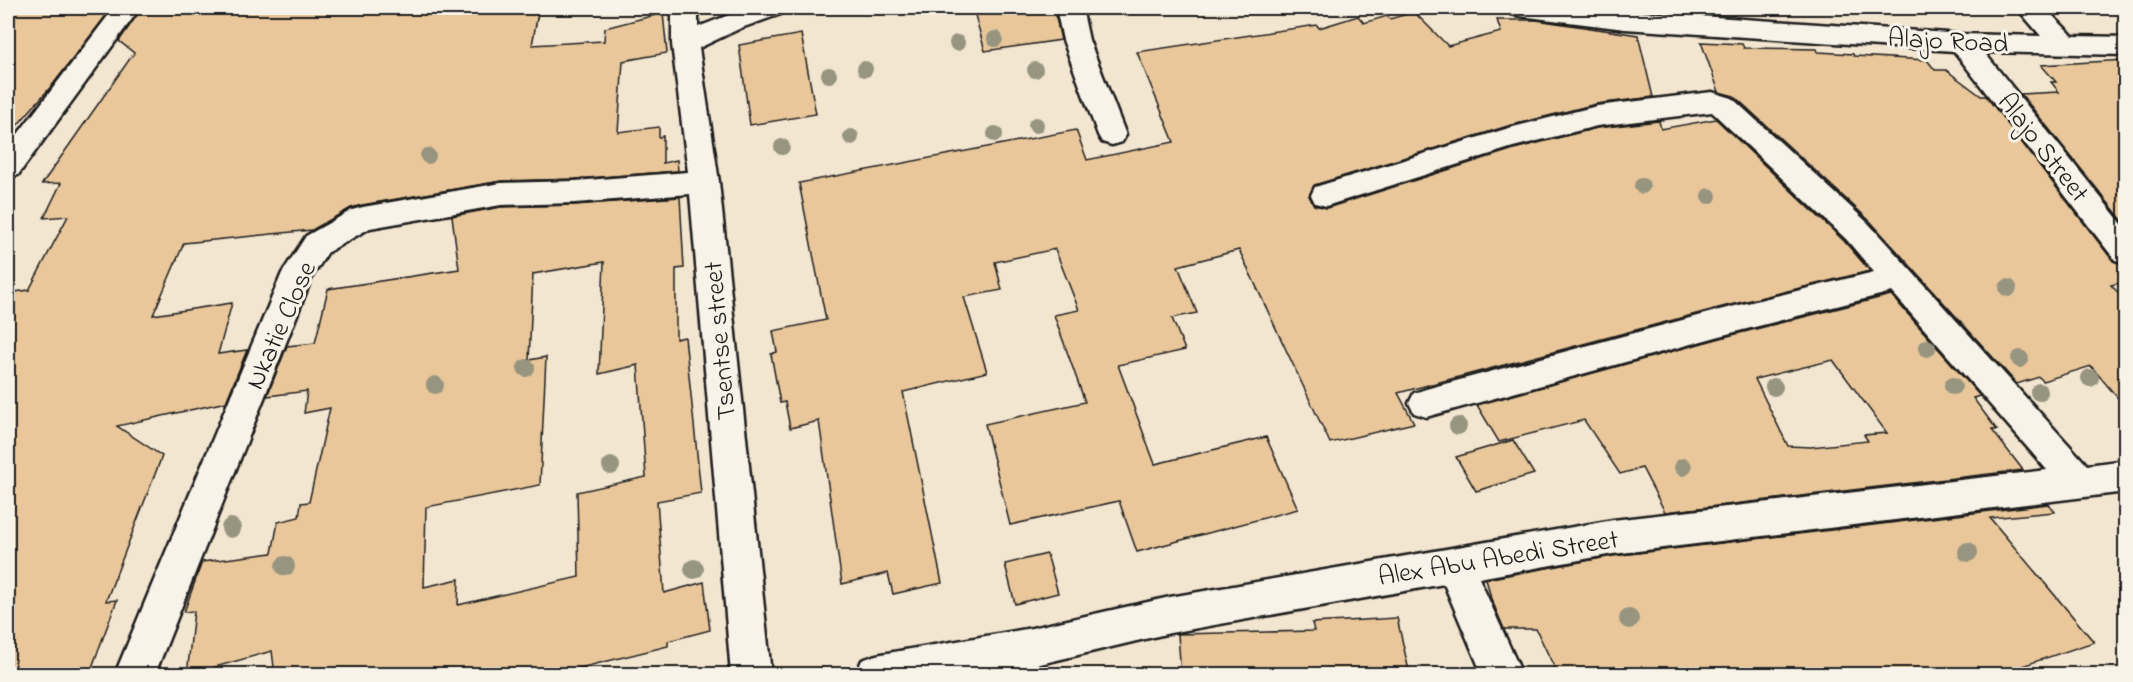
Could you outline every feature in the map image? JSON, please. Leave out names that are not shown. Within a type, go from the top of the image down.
[{"type":"street","points":[[8,167],[127,8]]},
{"type":"street","name":"Tsentse street","points":[[685,8],[685,44],[704,183],[751,675]]},
{"type":"street","points":[[685,44],[732,22],[772,8]]},
{"type":"street","points":[[1069,8],[1076,40],[1112,135]]},
{"type":"street","name":"Alajo Road","points":[[1520,8],[1546,12],[1653,15],[1767,30],[1962,43],[2126,46]]},
{"type":"street","points":[[1750,8],[1767,30]]},
{"type":"street","points":[[1832,8],[1843,34]]},
{"type":"street","points":[[2030,8],[2065,44]]},
{"type":"street","name":"Alajo Street","points":[[1962,43],[2126,252]]},
{"type":"street","points":[[1326,195],[1509,138],[1597,116],[1712,102],[1722,105],[1857,231],[2080,482]]},
{"type":"street","name":"Nkatie Close","points":[[135,675],[298,273],[317,244],[363,218],[501,194],[575,192],[704,183]]},
{"type":"street","points":[[1426,403],[1727,321],[1898,278]]},
{"type":"street","name":"Alex Abu Abedi Street","points":[[876,675],[1032,647],[1170,615],[1613,537],[2126,476]]},
{"type":"street","points":[[1454,564],[1502,675]]},
{"type":"building","points":[[8,8],[112,8],[54,83],[8,136]]},
{"type":"building","points":[[142,8],[539,8],[532,45],[604,41],[605,28],[663,13],[667,53],[623,61],[618,132],[659,127],[659,137],[663,136],[663,163],[677,160],[678,171],[575,179],[501,181],[362,205],[351,208],[312,230],[184,243],[153,315],[232,303],[218,354],[247,350],[226,402],[117,426],[162,456],[106,601],[117,600],[91,670],[51,675],[8,675],[8,293],[29,290],[68,216],[44,218],[61,183],[42,184],[134,53],[119,41]]},
{"type":"building","points":[[973,8],[1054,8],[1061,40],[985,51]]},
{"type":"building","points":[[1414,12],[1448,46],[1501,32],[1497,20],[1536,20],[1638,35],[1653,97],[1596,104],[1508,126],[1314,185],[1309,196],[1314,205],[1327,208],[1514,149],[1597,128],[1659,121],[1661,129],[1716,119],[1844,241],[1870,271],[1726,306],[1398,393],[1414,423],[1330,443],[1239,250],[1178,266],[1197,313],[1172,318],[1185,350],[1118,365],[1155,464],[1266,437],[1298,509],[1137,552],[1119,501],[1010,525],[985,424],[1085,402],[1054,315],[1079,310],[1055,249],[995,262],[1002,290],[964,297],[987,372],[903,392],[942,583],[893,594],[888,573],[842,584],[819,421],[790,428],[785,402],[780,403],[771,354],[777,352],[773,331],[826,320],[799,183],[1076,130],[1087,160],[1174,142],[1137,52],[1317,25],[1319,28],[1358,16],[1364,23],[1387,16],[1390,19]]},
{"type":"building","points":[[801,34],[816,114],[750,125],[739,45]]},
{"type":"building","points":[[1701,42],[1742,44],[1744,48],[1817,49],[1818,52],[1853,54],[1854,56],[1927,60],[1935,70],[1946,70],[1981,96],[1986,96],[2113,261],[2126,266],[2126,282],[2111,285],[2126,301],[2126,408],[2091,366],[2043,381],[2039,377],[2017,384],[1870,221],[1734,96],[1719,92]]},
{"type":"building","points":[[2126,60],[2126,225],[2021,94],[2059,92],[2051,82],[2056,82],[2041,65]]},
{"type":"building","points":[[680,197],[684,268],[676,269],[676,339],[685,337],[701,493],[657,501],[664,593],[704,582],[710,630],[668,641],[668,646],[552,675],[275,675],[272,651],[187,675],[194,611],[184,612],[202,562],[272,553],[278,522],[299,517],[301,503],[309,502],[330,408],[304,413],[307,391],[267,396],[287,346],[315,343],[328,289],[459,269],[452,216],[501,207],[575,205]],"holes":[[[604,262],[599,374],[638,365],[646,477],[577,492],[579,577],[458,605],[459,579],[424,587],[426,507],[540,485],[546,357],[529,360],[533,274]]]},
{"type":"building","points":[[1891,295],[1980,396],[1973,398],[1997,430],[1992,430],[2023,470],[1665,512],[1642,468],[1620,474],[1584,420],[1499,442],[1477,405],[1728,336]],"holes":[[[1833,360],[1887,433],[1864,435],[1868,441],[1811,447],[1788,446],[1755,379]]]},
{"type":"building","points":[[1513,440],[1534,474],[1476,491],[1456,457]]},
{"type":"building","points":[[2049,504],[2055,512],[1990,518],[2094,642],[1995,675],[1558,675],[1536,629],[1504,629],[1486,579],[1613,556]]},
{"type":"building","points":[[1047,554],[1058,593],[1015,604],[1005,564]]},
{"type":"building","points":[[1397,618],[1410,675],[1181,675],[1178,634],[1314,631],[1312,623]]}]
